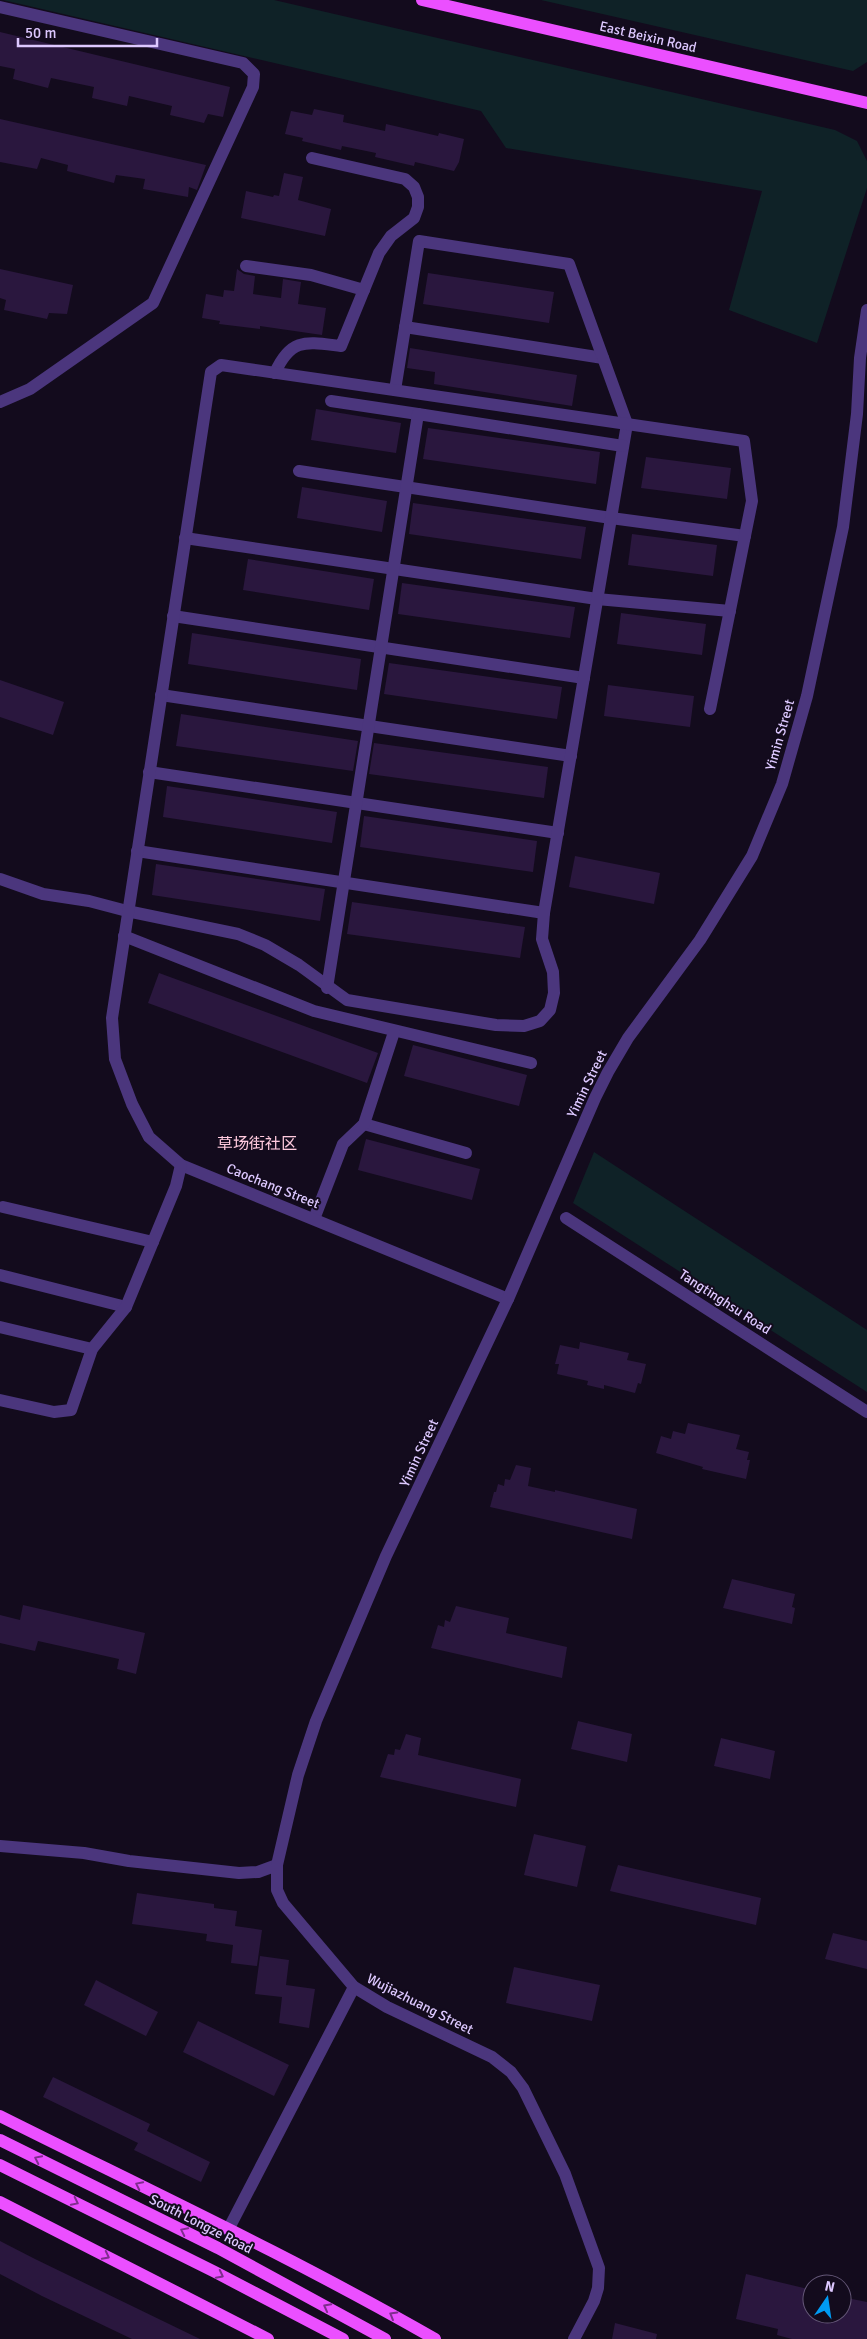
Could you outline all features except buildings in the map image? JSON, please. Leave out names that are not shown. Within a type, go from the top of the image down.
[{"type":"main road","name":"East Beixin Road","points":[[422,0],[867,103]]},
{"type":"main road","points":[[0,2116],[382,2308],[435,2339]]},
{"type":"main road","name":"South Longze Road","points":[[0,2140],[218,2248],[385,2339]]},
{"type":"main road","points":[[0,2165],[215,2272],[343,2339]]},
{"type":"main road","points":[[0,2202],[268,2339]]},
{"type":"street","points":[[0,7],[243,63],[254,74],[253,87],[153,303],[30,389],[0,402]]},
{"type":"street","points":[[275,373],[282,356],[296,344],[311,342],[341,346],[379,253],[391,236],[414,218],[418,207],[418,197],[414,188],[397,176],[312,158]]},
{"type":"street","points":[[0,879],[43,894],[89,900],[127,911],[238,934],[265,945],[347,1000],[496,1025],[524,1026],[540,1021],[550,1010],[554,993],[553,972],[542,939],[544,913],[627,424],[569,264],[428,242],[419,241],[395,390]]},
{"type":"street","points":[[246,266],[311,275],[364,290]]},
{"type":"street","name":"Yimin Street","points":[[277,1865],[298,1775],[316,1721],[386,1556],[508,1299],[608,1072],[628,1038],[700,940],[752,856],[782,784],[807,696],[843,527],[862,418],[860,358],[867,310]]},
{"type":"street","points":[[405,327],[603,358]]},
{"type":"street","name":"Caochang Street","points":[[508,1299],[181,1165],[149,1137],[132,1104],[115,1059],[112,1018],[211,372],[221,365],[744,441],[752,501],[745,536]]},
{"type":"street","points":[[331,401],[623,446]]},
{"type":"street","points":[[327,988],[418,414]]},
{"type":"street","points":[[299,471],[611,518],[745,536],[710,709]]},
{"type":"street","points":[[185,538],[597,599],[730,611]]},
{"type":"street","points":[[173,616],[584,678]]},
{"type":"street","points":[[162,695],[571,756]]},
{"type":"street","points":[[149,772],[558,833]]},
{"type":"street","points":[[137,851],[544,913]]},
{"type":"street","points":[[124,936],[314,1011],[394,1032],[532,1063]]},
{"type":"street","points":[[314,1219],[343,1144],[364,1124],[394,1032]]},
{"type":"street","points":[[364,1124],[466,1153]]},
{"type":"street","points":[[0,1400],[54,1412],[71,1410],[92,1349],[126,1307],[176,1186],[181,1165]]},
{"type":"street","points":[[3,1207],[153,1242]]},
{"type":"street","name":"Tangtinghsu Road","points":[[566,1218],[867,1412]]},
{"type":"street","points":[[0,1275],[126,1307]]},
{"type":"street","points":[[0,1327],[92,1349]]},
{"type":"street","points":[[0,1846],[84,1852],[129,1861],[239,1873],[258,1872],[277,1865]]},
{"type":"street","name":"Wujiazhuang Street","points":[[277,1865],[277,1890],[284,1902],[354,1987],[387,2007],[492,2057],[511,2072],[523,2088],[565,2174],[599,2268],[598,2288],[594,2301],[574,2339]]},
{"type":"street","points":[[228,2230],[354,1987]]},
{"type":"green space","points":[[3,0],[274,0],[835,130],[857,141],[867,161],[867,188],[817,343],[729,310],[762,191],[506,148],[481,111]]},
{"type":"green space","points":[[541,0],[867,0],[867,62],[853,71]]},
{"type":"green space","points":[[594,1152],[867,1330],[867,1392],[573,1203]]},
{"type":"district","name":"草场街社区","points":[[257,1144]]}]
